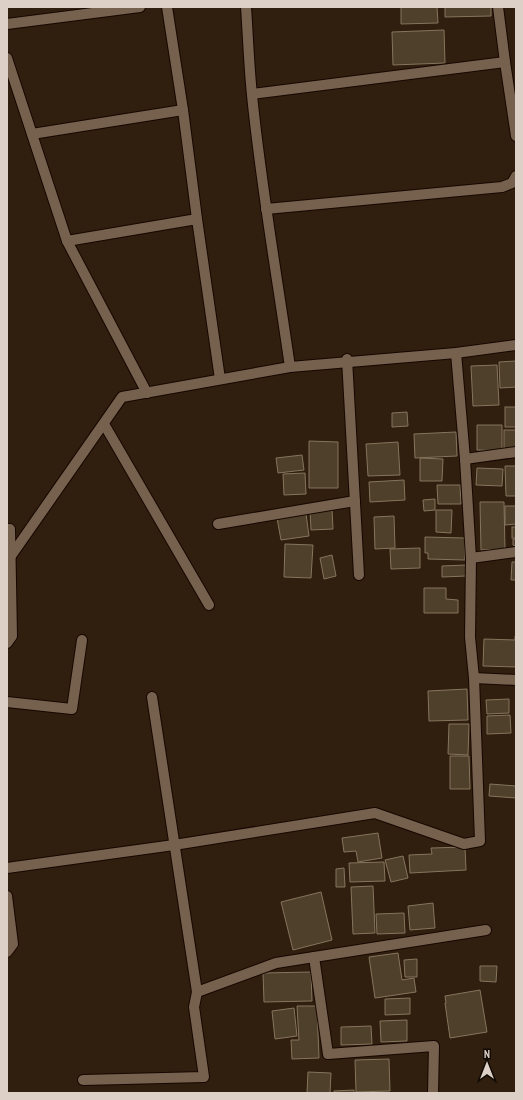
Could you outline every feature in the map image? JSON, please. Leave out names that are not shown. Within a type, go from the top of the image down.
[{"type":"street","points":[[7,24],[140,7]]},
{"type":"street","points":[[167,7],[183,110],[220,379]]},
{"type":"street","points":[[246,7],[252,94],[266,209],[290,367]]},
{"type":"street","points":[[498,7],[504,62],[516,136]]},
{"type":"street","points":[[7,58],[67,241],[146,393]]},
{"type":"street","points":[[252,94],[504,62]]},
{"type":"street","points":[[32,134],[183,110]]},
{"type":"street","points":[[266,209],[502,186],[512,183],[516,176]]},
{"type":"street","points":[[67,241],[197,219]]},
{"type":"street","points":[[11,556],[122,397],[290,367],[347,360],[456,352],[516,345]]},
{"type":"street","points":[[7,868],[174,845],[375,813],[464,844],[480,841],[474,678],[470,637],[471,558],[465,459],[456,352]]},
{"type":"street","points":[[347,360],[359,575]]},
{"type":"street","points":[[104,424],[209,604]]},
{"type":"street","points":[[465,459],[516,452]]},
{"type":"street","points":[[218,524],[355,502]]},
{"type":"street","points":[[7,529],[10,529],[12,636],[7,644]]},
{"type":"street","points":[[471,558],[516,552]]},
{"type":"street","points":[[7,702],[72,709],[82,640]]},
{"type":"street","points":[[474,678],[516,680]]},
{"type":"street","points":[[83,1080],[204,1077],[194,1007],[197,992],[152,697]]},
{"type":"street","points":[[7,896],[13,944],[7,952]]},
{"type":"street","points":[[197,992],[276,963],[486,930]]},
{"type":"street","points":[[314,957],[328,1054],[434,1046],[433,1093]]},
{"type":"building","points":[[401,7],[437,7],[438,23],[401,24]]},
{"type":"building","points":[[445,7],[491,7],[491,16],[445,17]]},
{"type":"building","points":[[444,30],[445,63],[393,65],[392,32]]},
{"type":"building","points":[[516,361],[516,387],[500,388],[499,362]]},
{"type":"building","points":[[497,365],[499,405],[473,406],[471,366]]},
{"type":"building","points":[[505,407],[516,407],[516,427],[505,427]]},
{"type":"building","points":[[407,412],[408,426],[392,427],[392,413]]},
{"type":"building","points":[[477,425],[502,425],[502,451],[477,450]]},
{"type":"building","points":[[504,430],[516,430],[516,449],[504,449]]},
{"type":"building","points":[[456,432],[457,456],[415,458],[414,434]]},
{"type":"building","points":[[309,441],[338,442],[338,488],[309,488]]},
{"type":"building","points":[[398,442],[400,475],[368,476],[366,444]]},
{"type":"building","points":[[302,455],[304,470],[278,473],[276,458]]},
{"type":"building","points":[[420,458],[443,459],[442,481],[420,481]]},
{"type":"building","points":[[505,466],[516,466],[516,496],[506,496]]},
{"type":"building","points":[[477,468],[503,469],[502,486],[476,485]]},
{"type":"building","points":[[305,473],[306,494],[284,495],[283,474]]},
{"type":"building","points":[[404,480],[405,500],[370,502],[369,482]]},
{"type":"building","points":[[437,485],[460,485],[461,504],[438,504]]},
{"type":"building","points":[[435,499],[435,510],[424,511],[423,500]]},
{"type":"building","points":[[480,502],[504,502],[505,549],[481,550]]},
{"type":"building","points":[[505,506],[516,506],[516,524],[505,525]]},
{"type":"building","points":[[332,509],[333,529],[311,530],[310,511]]},
{"type":"building","points":[[436,510],[452,510],[451,533],[436,532]]},
{"type":"building","points":[[306,514],[309,536],[281,540],[277,518]]},
{"type":"building","points":[[394,516],[395,548],[375,549],[374,517]]},
{"type":"building","points":[[512,527],[516,527],[516,538],[512,538]]},
{"type":"building","points":[[425,537],[465,538],[465,560],[428,559],[428,553],[425,553]]},
{"type":"building","points":[[513,539],[516,539],[516,546],[513,545]]},
{"type":"building","points":[[285,544],[313,545],[311,578],[284,577]]},
{"type":"building","points":[[420,548],[420,568],[391,569],[390,549]]},
{"type":"building","points":[[332,555],[336,576],[324,579],[320,558]]},
{"type":"building","points":[[512,562],[516,562],[516,580],[511,580]]},
{"type":"building","points":[[467,565],[467,576],[442,577],[442,566]]},
{"type":"building","points":[[424,588],[446,588],[446,599],[458,600],[458,613],[424,613]]},
{"type":"building","points":[[515,636],[516,667],[483,666],[484,639],[515,640]]},
{"type":"building","points":[[467,689],[468,720],[429,721],[428,691]]},
{"type":"building","points":[[509,699],[509,713],[487,714],[486,700]]},
{"type":"building","points":[[510,715],[511,733],[487,734],[487,716]]},
{"type":"building","points":[[449,724],[469,724],[468,755],[448,754]]},
{"type":"building","points":[[450,756],[469,756],[470,789],[450,789]]},
{"type":"building","points":[[490,784],[516,786],[516,798],[489,796]]},
{"type":"building","points":[[378,833],[382,858],[358,862],[356,851],[344,852],[342,838]]},
{"type":"building","points":[[465,847],[466,870],[410,873],[409,855],[432,854],[431,848]]},
{"type":"building","points":[[403,856],[408,878],[391,882],[385,860]]},
{"type":"building","points":[[384,862],[385,881],[350,882],[349,863]]},
{"type":"building","points":[[344,868],[345,887],[336,887],[336,869]]},
{"type":"building","points":[[373,886],[375,933],[353,934],[351,887]]},
{"type":"building","points":[[321,892],[332,940],[293,950],[281,902]]},
{"type":"building","points":[[433,903],[435,928],[410,930],[408,906]]},
{"type":"building","points":[[404,913],[405,933],[377,934],[376,914]]},
{"type":"building","points":[[398,953],[402,980],[414,978],[416,992],[375,998],[369,957]]},
{"type":"building","points":[[417,959],[417,977],[405,977],[404,960]]},
{"type":"building","points":[[480,966],[497,966],[496,982],[480,981]]},
{"type":"building","points":[[311,972],[312,1001],[264,1002],[263,973]]},
{"type":"building","points":[[480,990],[487,1032],[450,1038],[445,996]]},
{"type":"building","points":[[410,998],[410,1014],[385,1015],[385,999]]},
{"type":"building","points":[[297,1006],[317,1006],[319,1058],[292,1059],[291,1040],[299,1040]]},
{"type":"building","points":[[294,1008],[297,1036],[275,1039],[272,1011]]},
{"type":"building","points":[[407,1020],[407,1041],[381,1042],[380,1021]]},
{"type":"building","points":[[371,1026],[372,1044],[341,1045],[341,1027]]},
{"type":"building","points":[[389,1059],[390,1091],[356,1092],[355,1060]]},
{"type":"building","points":[[308,1072],[331,1073],[330,1093],[307,1093]]},
{"type":"building","points":[[354,1090],[354,1093],[334,1093],[334,1091]]}]
